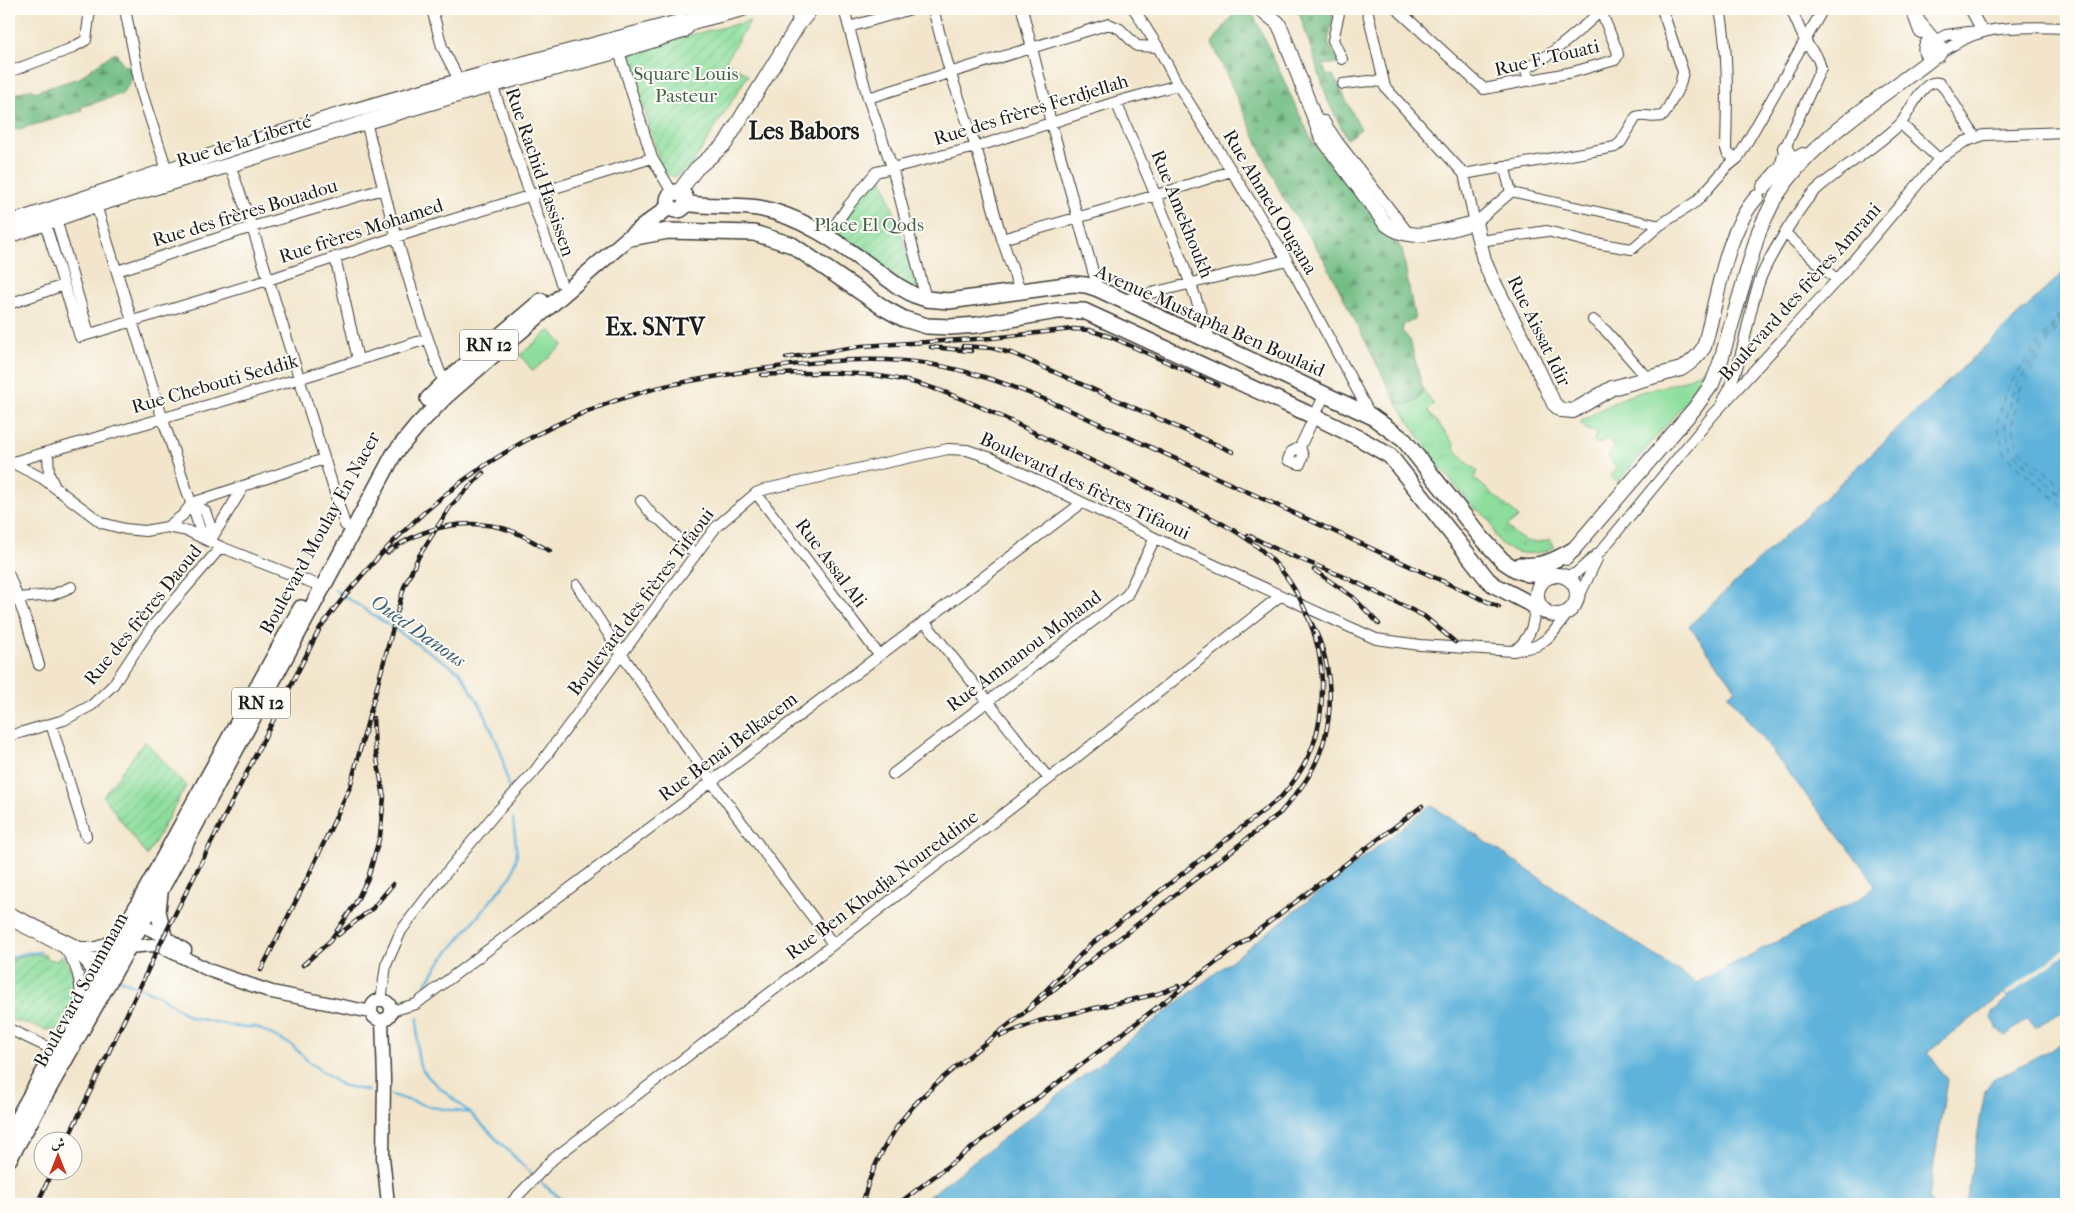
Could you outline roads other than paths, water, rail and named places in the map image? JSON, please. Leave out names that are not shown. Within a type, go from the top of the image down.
[{"type":"main road","points":[[617,45],[693,17],[743,9]]},
{"type":"main road","points":[[688,232],[676,201],[696,169],[725,144],[798,25],[811,9]]},
{"type":"main road","points":[[1766,199],[1816,148],[1894,86],[1908,79],[1931,50],[1913,9]]},
{"type":"main road","points":[[1268,11],[1282,31],[1314,120],[1326,144],[1385,223],[1399,232],[1410,235],[1422,235],[1475,223]]},
{"type":"main road","name":"Rue de la Liberté","points":[[9,224],[167,170],[338,116],[462,86],[492,86],[617,45]]},
{"type":"main road","name":"Rue de la Liberté","points":[[9,236],[96,205],[230,166],[366,122],[462,86],[487,72],[617,45]]},
{"type":"main road","points":[[1785,148],[1789,156],[1797,158]]},
{"type":"main road","points":[[626,239],[668,231],[754,234],[792,245],[884,308],[904,319],[927,326],[977,325],[1057,311],[1084,311],[1359,438],[1390,456],[1494,586],[1551,587],[1576,589],[1574,605],[1568,612],[1555,615],[1551,587],[1576,546],[1694,409],[1712,384],[1725,348],[1755,246],[1766,199],[1778,171],[1816,148]]},
{"type":"main road","name":"Rue Aissat Idir","points":[[1475,223],[1484,260],[1491,277],[1557,408],[1565,412],[1573,411],[1612,388],[1681,369],[1690,364],[1704,347],[1734,235],[1743,216],[1766,199]]},
{"type":"main road","name":"Avenue Mustapha Ben Boulaid","points":[[676,201],[703,207],[758,208],[803,222],[898,286],[926,299],[957,301],[1073,284],[1086,285],[1098,289],[1372,416],[1404,440],[1481,537],[1503,561],[1551,587]]},
{"type":"main road","name":"Boulevard Moulay En Nacer","points":[[155,890],[319,585],[394,454],[417,426],[446,396],[626,239],[676,201]]},
{"type":"main road","name":"Boulevard Moulay En Nacer","points":[[319,585],[345,525],[387,450],[409,420],[444,383],[561,284],[676,201]]},
{"type":"main road","points":[[1734,235],[1743,234],[1753,239],[1755,246]]},
{"type":"main road","points":[[1503,561],[1517,565],[1538,565],[1558,559],[1576,546]]},
{"type":"main road","points":[[1551,587],[1571,567],[1576,546]]},
{"type":"main road","points":[[155,890],[162,941]]},
{"type":"main road","name":"Boulevard Soummam","points":[[9,1159],[97,1002],[130,931],[155,890]]},
{"type":"main road","name":"Boulevard Soummam","points":[[9,1134],[107,956],[130,931]]},
{"type":"street","points":[[9,72],[70,49],[86,40],[90,9]]},
{"type":"street","points":[[125,9],[141,90],[167,170]]},
{"type":"street","points":[[432,9],[442,47],[462,86]]},
{"type":"street","points":[[796,9],[798,25]]},
{"type":"street","points":[[844,9],[868,98],[892,167],[926,299]]},
{"type":"street","points":[[848,27],[910,9]]},
{"type":"street","points":[[933,9],[950,72],[976,147],[1002,239],[1020,291]]},
{"type":"street","points":[[1022,9],[1051,124],[1098,289]]},
{"type":"street","name":"Rue Ahmed Ougana","points":[[1134,9],[1158,47],[1178,85],[1287,260],[1372,416]]},
{"type":"street","points":[[1340,9],[1333,40],[1342,59]]},
{"type":"street","points":[[1368,9],[1385,87],[1464,174],[1475,223],[1511,192]]},
{"type":"street","name":"Rue F. Touati","points":[[1397,9],[1484,89],[1573,72],[1617,58],[1617,50],[1601,10]]},
{"type":"street","points":[[1464,174],[1615,147],[1621,142],[1636,117],[1641,115],[1652,118],[1664,115],[1680,85],[1683,72],[1662,9]]},
{"type":"street","points":[[1720,9],[1725,35],[1727,73],[1726,149],[1728,154],[1738,158]]},
{"type":"street","points":[[1778,171],[1785,148],[1821,68],[1818,59],[1805,41],[1791,9]]},
{"type":"street","points":[[1480,241],[1547,231],[1589,242],[1632,249],[1660,225],[1697,201],[1727,167],[1738,158],[1823,9]]},
{"type":"street","points":[[1970,9],[1983,32]]},
{"type":"street","points":[[1530,81],[1525,69],[1545,58],[1601,10]]},
{"type":"street","points":[[868,98],[1109,24],[1120,29],[1137,46],[1158,47]]},
{"type":"street","points":[[1922,26],[1936,35],[1965,32],[2066,29]]},
{"type":"street","points":[[1931,50],[1983,32]]},
{"type":"street","points":[[1931,50],[1946,35]]},
{"type":"street","points":[[617,45],[652,158],[676,201]]},
{"type":"street","name":"Rue Rachid Hassissen","points":[[487,72],[561,284]]},
{"type":"street","points":[[1343,84],[1369,81],[1384,82]]},
{"type":"street","points":[[1713,415],[1732,379],[1760,280],[1801,208],[1814,191],[1901,124],[1923,90],[1935,82],[1945,89],[1975,137]]},
{"type":"street","name":"Rue des frères Ferdjellah","points":[[826,238],[849,205],[876,172],[976,147],[1116,102],[1178,85]]},
{"type":"street","name":"Rue Amekhoukh","points":[[1116,102],[1157,195],[1192,284],[1211,342]]},
{"type":"street","points":[[366,122],[396,237],[427,339],[444,383]]},
{"type":"street","points":[[1901,124],[1939,159]]},
{"type":"street","name":"Boulevard des frères Amrani","points":[[1551,587],[1588,564],[1601,551],[1713,415],[1838,280],[1939,159],[1953,148],[1975,137],[1995,134],[2066,132]]},
{"type":"street","name":"Rue frères Mohamed","points":[[85,335],[268,280],[396,237],[652,158]]},
{"type":"street","points":[[230,166],[252,226],[298,379],[345,525]]},
{"type":"street","points":[[1504,166],[1511,192]]},
{"type":"street","points":[[1002,239],[1157,195],[1231,171]]},
{"type":"street","name":"Rue des frères Bouadou","points":[[117,271],[252,226],[383,189]]},
{"type":"street","points":[[1511,192],[1660,225]]},
{"type":"street","points":[[96,205],[162,417],[207,540]]},
{"type":"street","points":[[51,221],[64,285],[85,335]]},
{"type":"street","points":[[51,221],[85,335]]},
{"type":"street","points":[[1786,234],[1838,280]]},
{"type":"street","points":[[335,258],[358,360]]},
{"type":"street","points":[[1122,300],[1287,260]]},
{"type":"street","points":[[9,304],[64,285]]},
{"type":"street","points":[[1594,320],[1648,379]]},
{"type":"street","name":"Rue Chebouti Seddik","points":[[11,462],[298,379],[427,339]]},
{"type":"street","points":[[1325,394],[1336,409]]},
{"type":"street","name":"Avenue Mustapha Ben Boulaid","points":[[1300,447],[1325,394]]},
{"type":"street","points":[[1314,417],[1331,419]]},
{"type":"street","name":"Boulevard des frères Tifaoui","points":[[381,1000],[386,964],[401,931],[440,879],[534,772],[716,527],[756,493],[948,449],[968,450],[991,458],[1155,538],[1360,633],[1385,641],[1513,651],[1536,646],[1545,640],[1552,634],[1574,605]]},
{"type":"street","points":[[48,452],[49,474],[56,490]]},
{"type":"street","points":[[167,527],[183,515],[192,502],[324,459]]},
{"type":"street","points":[[11,462],[42,478],[102,523],[125,529],[138,530],[167,527],[188,531],[221,547],[319,585]]},
{"type":"street","points":[[207,540],[244,486]]},
{"type":"street","name":"Rue Assal Ali","points":[[756,493],[879,655]]},
{"type":"street","points":[[641,502],[654,517],[660,520],[696,554]]},
{"type":"street","name":"Rue Benai Belkacem","points":[[387,1016],[416,1004],[1082,502]]},
{"type":"street","name":"Rue Amnanou Mohand","points":[[893,774],[1127,595],[1155,538]]},
{"type":"street","name":"Rue des frères Daoud","points":[[9,736],[64,720],[92,705],[113,685],[151,628],[221,547]]},
{"type":"street","name":"Boulevard des frères Amrani","points":[[1574,605],[1601,551]]},
{"type":"street","points":[[9,575],[13,600],[39,665]]},
{"type":"street","points":[[577,585],[621,655],[711,782],[833,944]]},
{"type":"street","points":[[13,600],[52,595],[71,587]]},
{"type":"street","points":[[1513,651],[1528,639],[1532,626],[1551,587]]},
{"type":"street","name":"Rue Ben Khodja Noureddine","points":[[510,1204],[553,1160],[1049,779],[1280,596]]},
{"type":"street","points":[[924,622],[1049,779]]},
{"type":"street","points":[[51,724],[86,836]]},
{"type":"street","points":[[9,912],[81,956],[88,965],[94,980],[97,1002]]},
{"type":"street","points":[[9,920],[64,944],[80,947],[105,945],[130,931],[162,941],[233,978],[272,992],[371,1012],[376,1019],[387,1016]]},
{"type":"street","points":[[130,931],[162,941]]},
{"type":"street","points":[[64,944],[78,971],[81,1005]]},
{"type":"street","points":[[81,956],[97,958],[107,956]]},
{"type":"street","points":[[371,1012],[375,1003],[381,1000],[389,1005],[384,1079],[383,1157],[388,1204]]},
{"type":"street","points":[[9,1029],[56,1051]]},
{"type":"water","points":[[2066,270],[2066,1010],[2035,1027],[2027,1019],[2005,1036],[1997,1029],[1991,1018],[1992,1012],[2009,998],[2005,993],[1928,1052],[1947,1080],[1929,1197],[1932,1204],[919,1204],[1431,805],[1696,983],[1861,898],[1875,886],[1874,882],[1728,695],[1736,689],[1689,626]]},
{"type":"water","points":[[2066,1041],[2066,1204],[1966,1204],[1985,1090],[1993,1080]]},
{"type":"waterway","name":"Oued Danous","points":[[335,590],[460,672],[483,710],[501,752],[508,786]]},
{"type":"waterway","name":"Oued Danous","points":[[425,985],[440,962],[512,875],[517,855],[513,819]]},
{"type":"waterway","points":[[9,958],[26,953],[41,952]]},
{"type":"waterway","points":[[119,979],[160,996],[190,1017],[238,1027],[256,1027],[292,1045],[309,1062],[341,1085],[369,1091]]},
{"type":"waterway","name":"Oued Danous","points":[[418,1018],[418,1060],[423,1071],[469,1112]]},
{"type":"waterway","points":[[391,1095],[431,1107],[470,1113],[534,1176]]},
{"type":"waterway","points":[[538,1180],[567,1204]]},
{"type":"railway","points":[[786,358],[862,346],[992,338],[1073,329],[1089,330],[1111,337],[1218,385]]},
{"type":"railway","points":[[963,346],[992,348],[1014,354],[1233,452]]},
{"type":"railway","points":[[931,347],[971,351]]},
{"type":"railway","points":[[72,1130],[164,936],[320,628],[353,585],[388,546],[465,479],[507,451],[552,427],[601,406],[673,384],[799,364],[883,360],[925,363],[946,367],[986,378],[1065,408],[1499,607]]},
{"type":"railway","points":[[762,375],[819,373],[875,375],[894,378],[933,388],[996,414],[1235,531],[1258,547],[1280,569],[1307,614],[1313,631],[1318,648],[1321,665],[1322,699],[1314,744],[1301,771],[1292,784],[1281,797],[1089,946],[1025,1012],[1280,813],[1302,787],[1312,770],[1326,732],[1330,691],[1323,651],[1316,632],[1306,614]]},
{"type":"railway","points":[[261,970],[306,881],[350,787],[404,587],[419,556],[450,507],[483,473]]},
{"type":"railway","points":[[387,553],[416,536],[431,530],[464,524],[480,524],[512,531],[550,551]]},
{"type":"railway","points":[[1248,535],[1290,556]]},
{"type":"railway","points":[[1285,553],[1347,578],[1424,616],[1455,642]]},
{"type":"railway","points":[[1314,570],[1353,597],[1379,624]]},
{"type":"railway","points":[[303,965],[330,941],[355,904],[368,878],[380,836],[384,797],[375,748],[373,718]]},
{"type":"railway","points":[[898,1204],[1422,806]]},
{"type":"railway","points":[[338,935],[373,908],[393,884]]},
{"type":"railway","points":[[1001,1036],[1039,1021],[1157,994],[1178,986]]},
{"type":"railway","points":[[863,1204],[871,1175],[878,1160],[894,1131],[914,1105],[973,1052],[1025,1012]]},
{"type":"railway","points":[[37,1204],[48,1180]]},
{"type":"district","name":"Les Babors","points":[[804,131]]},
{"type":"district","name":"Ex. SNTV","points":[[655,327]]},
{"type":"park label","name":"Square Louis Pasteur","points":[[686,85]]},
{"type":"park label","name":"Place El Qods","points":[[869,225]]}]
